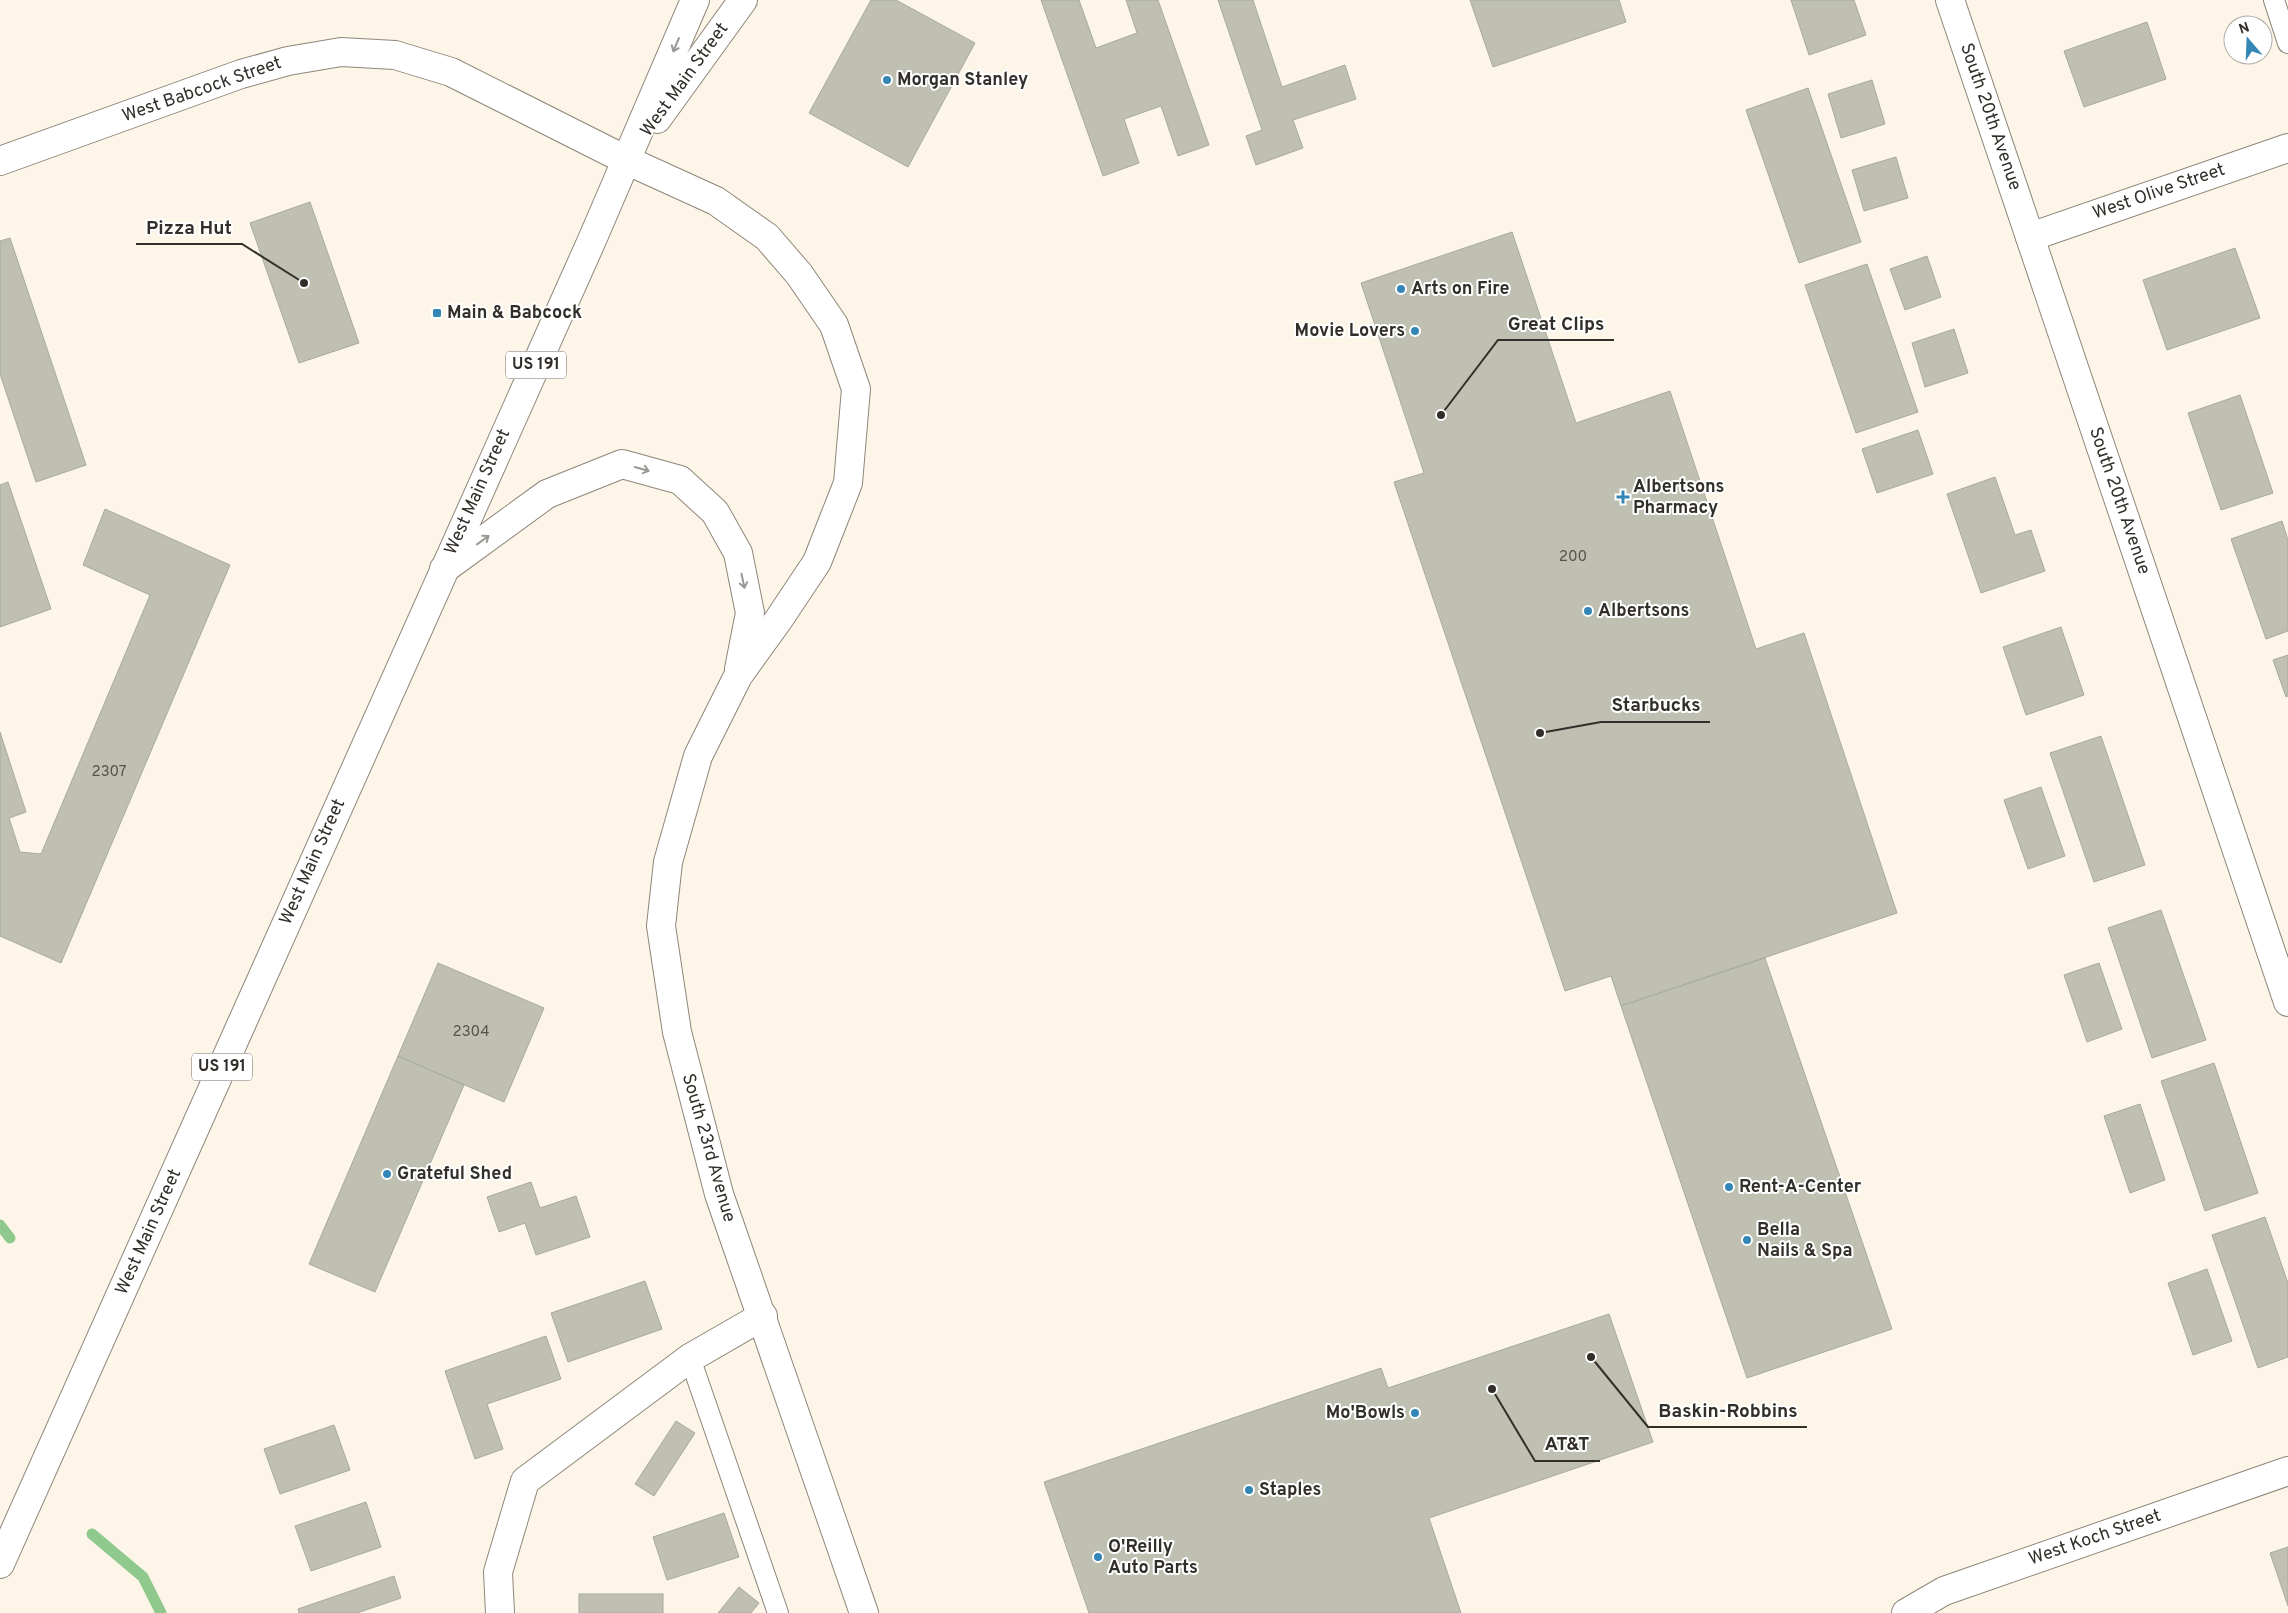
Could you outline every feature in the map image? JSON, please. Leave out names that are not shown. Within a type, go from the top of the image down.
[{"type":"main road","name":"West Main Street","points":[[0,1564],[210,1099],[695,0]]},
{"type":"main road","name":"West Main Street","points":[[626,160],[743,0]]},
{"type":"main road","name":"South 20th Avenue","points":[[1950,0],[2288,1002]]},
{"type":"main road","name":"West Babcock Street","points":[[0,161],[241,74],[288,61],[341,52],[395,55],[451,72],[626,160]]},
{"type":"main road","name":"West Olive Street","points":[[2030,237],[2288,148]]},
{"type":"main road","name":"South 23rd Avenue","points":[[626,160],[716,201],[767,237],[799,274],[834,325],[856,389],[848,483],[817,562],[738,676],[698,756],[668,862],[661,926],[677,1032],[719,1194],[864,1613]]},
{"type":"main road","name":"South 23rd Avenue","points":[[444,569],[547,494],[622,464],[680,480],[715,512],[738,553],[750,613],[738,676]]},
{"type":"main road","points":[[500,1613],[498,1572],[525,1481],[690,1358],[762,1316]]},
{"type":"main road","name":"West Koch Street","points":[[1906,1613],[1944,1591],[2288,1471]]},
{"type":"lane","points":[[2274,0],[2288,43]]},
{"type":"lane","points":[[690,1358],[778,1613]]},
{"type":"building","points":[[871,0],[896,0],[975,43],[908,167],[809,113]]},
{"type":"building","points":[[1041,0],[1079,0],[1096,48],[1137,33],[1126,0],[1158,0],[1209,145],[1178,156],[1161,106],[1124,119],[1139,163],[1103,176]]},
{"type":"building","points":[[1218,0],[1253,0],[1282,87],[1345,65],[1356,99],[1293,120],[1303,148],[1256,165],[1246,136],[1262,130]]},
{"type":"building","points":[[1470,0],[1619,0],[1626,22],[1493,67]]},
{"type":"building","points":[[1791,0],[1854,0],[1866,35],[1809,55]]},
{"type":"building","points":[[2147,22],[2166,79],[2084,107],[2064,51]]},
{"type":"building","points":[[1872,80],[1885,124],[1841,138],[1828,94]]},
{"type":"building","points":[[1808,88],[1861,242],[1799,263],[1746,110]]},
{"type":"building","points":[[1896,157],[1908,198],[1864,211],[1852,170]]},
{"type":"building","points":[[310,202],[359,343],[299,363],[250,223]]},
{"type":"building","points":[[1512,232],[1576,423],[1670,391],[1756,649],[1804,633],[1897,913],[1621,1006],[1611,976],[1565,991],[1394,482],[1424,473],[1361,283]]},
{"type":"building","points":[[10,238],[86,465],[36,482],[0,374],[0,241]]},
{"type":"building","points":[[2235,248],[2260,318],[2167,350],[2143,280]]},
{"type":"building","points":[[1927,256],[1941,297],[1905,310],[1890,269]]},
{"type":"building","points":[[1867,264],[1918,412],[1856,433],[1805,285]]},
{"type":"building","points":[[1954,329],[1968,373],[1925,387],[1912,343]]},
{"type":"building","points":[[2240,395],[2273,493],[2221,510],[2188,413]]},
{"type":"building","points":[[1918,430],[1933,474],[1877,493],[1862,449]]},
{"type":"building","points":[[1995,477],[2015,535],[2031,530],[2045,571],[1981,593],[1947,494]]},
{"type":"building","points":[[8,482],[51,609],[0,627],[0,485]]},
{"type":"building","points":[[105,509],[230,565],[61,963],[0,936],[0,732],[26,812],[9,818],[20,852],[41,854],[150,595],[83,565]]},
{"type":"building","points":[[2282,521],[2288,540],[2288,631],[2266,639],[2231,539]]},
{"type":"building","points":[[2061,627],[2084,695],[2026,715],[2003,647]]},
{"type":"building","points":[[2288,655],[2288,696],[2286,697],[2273,660]]},
{"type":"building","points":[[2101,736],[2145,865],[2094,882],[2050,753]]},
{"type":"building","points":[[2041,787],[2065,856],[2028,869],[2004,800]]},
{"type":"building","points":[[2161,910],[2206,1040],[2152,1058],[2108,928]]},
{"type":"building","points":[[1765,958],[1892,1329],[1747,1378],[1621,1006]]},
{"type":"building","points":[[438,963],[544,1008],[504,1102],[398,1056]]},
{"type":"building","points":[[2099,963],[2122,1029],[2087,1042],[2064,975]]},
{"type":"building","name":"Grateful Shed","points":[[398,1056],[464,1085],[375,1292],[309,1264]]},
{"type":"building","points":[[2214,1063],[2258,1193],[2205,1211],[2161,1081]]},
{"type":"building","points":[[2140,1104],[2165,1180],[2130,1193],[2104,1116]]},
{"type":"building","points":[[531,1182],[540,1208],[576,1196],[590,1237],[536,1255],[525,1223],[499,1232],[487,1197]]},
{"type":"building","points":[[2265,1217],[2288,1283],[2288,1357],[2258,1368],[2212,1235]]},
{"type":"building","points":[[2207,1269],[2232,1341],[2193,1355],[2168,1283]]},
{"type":"building","points":[[645,1281],[662,1329],[568,1362],[551,1313]]},
{"type":"building","points":[[1609,1314],[1653,1442],[1429,1518],[1461,1613],[1089,1613],[1044,1482],[1381,1368],[1388,1388]]},
{"type":"building","points":[[546,1336],[561,1379],[487,1404],[503,1449],[475,1459],[445,1371]]},
{"type":"building","points":[[676,1421],[695,1433],[654,1496],[635,1484]]},
{"type":"building","points":[[334,1425],[350,1470],[280,1494],[264,1449]]},
{"type":"building","points":[[366,1502],[381,1547],[311,1571],[295,1526]]},
{"type":"building","points":[[724,1513],[739,1557],[667,1580],[653,1537]]},
{"type":"building","points":[[2288,1547],[2288,1606],[2270,1553]]},
{"type":"building","points":[[394,1576],[401,1598],[357,1613],[299,1613],[298,1609]]},
{"type":"building","points":[[739,1587],[759,1603],[751,1613],[718,1613]]},
{"type":"building","points":[[579,1594],[663,1594],[663,1613],[579,1613]]},
{"type":"waterway","points":[[0,1225],[10,1238]]},
{"type":"waterway","points":[[92,1534],[143,1577],[161,1613]]},
{"type":"place","name":"Morgan Stanley","points":[[887,80]]},
{"type":"place","name":"Pizza Hut","points":[[304,283]]},
{"type":"place","name":"Arts on Fire","points":[[1401,289]]},
{"type":"place","name":"Main & Babcock","points":[[437,313]]},
{"type":"place","name":"Movie Lovers","points":[[1415,331]]},
{"type":"place","name":"Great Clips","points":[[1441,415]]},
{"type":"place","name":"Albertsons Pharmacy","points":[[1623,497]]},
{"type":"place","name":"Albertsons","points":[[1588,611]]},
{"type":"place","name":"Starbucks","points":[[1540,733]]},
{"type":"place","name":"Grateful Shed","points":[[387,1174]]},
{"type":"place","name":"Rent-A-Center","points":[[1729,1187]]},
{"type":"place","name":"Bella Nails & Spa","points":[[1747,1240]]},
{"type":"place","name":"Baskin-Robbins","points":[[1591,1357]]},
{"type":"place","name":"AT&T","points":[[1492,1389]]},
{"type":"place","name":"Mo'Bowls","points":[[1415,1413]]},
{"type":"place","name":"Staples","points":[[1249,1490]]},
{"type":"place","name":"O'Reilly Auto Parts","points":[[1098,1557]]}]
